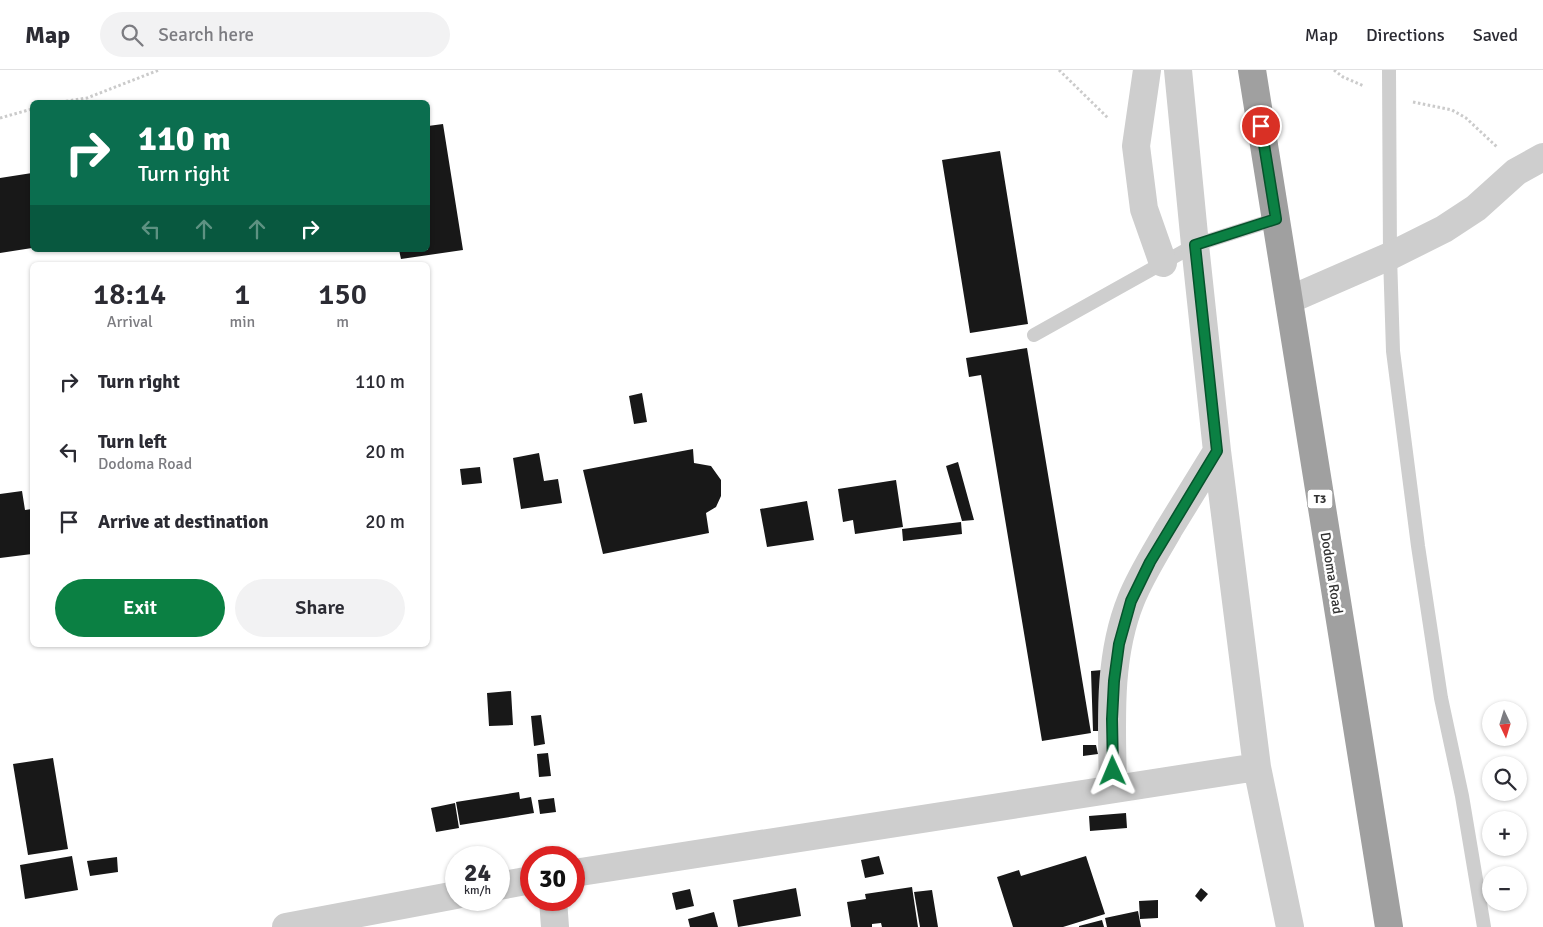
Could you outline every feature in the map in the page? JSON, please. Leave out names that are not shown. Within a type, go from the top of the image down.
[{"type":"highway","name":"Dodoma Road","points":[[1252,70],[1388,927]]},
{"type":"street","points":[[1147,70],[1136,146],[1144,209],[1162,263]]},
{"type":"street","points":[[1178,70],[1217,451],[1257,767],[1290,927]]},
{"type":"street","points":[[1289,300],[1390,256],[1444,229],[1476,208],[1516,172],[1543,158]]},
{"type":"street","points":[[1113,789],[1112,719],[1114,681],[1119,644],[1131,601],[1150,562],[1217,451]]},
{"type":"street","points":[[585,871],[1257,767]]},
{"type":"street","points":[[286,927],[445,896]]},
{"type":"street","points":[[554,911],[555,927]]},
{"type":"lane","points":[[1389,70],[1390,256],[1393,351],[1418,546],[1441,698],[1462,796],[1484,927]]},
{"type":"lane","points":[[1034,335],[1195,245],[1276,219]]},
{"type":"path","points":[[74,100],[87,98],[159,70]]},
{"type":"path","points":[[1059,70],[1136,146]]},
{"type":"path","points":[[1334,70],[1343,77],[1388,97],[1452,110],[1466,118],[1498,148],[1516,172]]},
{"type":"path","points":[[0,118],[30,110]]},
{"type":"building","points":[[443,124],[463,250],[401,259],[399,252],[430,252],[430,126]]},
{"type":"building","points":[[1000,151],[1028,324],[970,333],[942,160]]},
{"type":"building","points":[[30,173],[30,248],[0,253],[0,178]]},
{"type":"building","points":[[1027,348],[1091,733],[1042,741],[981,375],[969,377],[966,358]]},
{"type":"building","points":[[642,393],[647,422],[634,424],[629,396]]},
{"type":"building","points":[[693,449],[694,463],[711,466],[721,480],[721,496],[716,507],[706,513],[709,533],[603,554],[583,470]]},
{"type":"building","points":[[539,453],[544,481],[558,479],[562,503],[521,509],[513,458]]},
{"type":"building","points":[[958,462],[974,520],[962,521],[946,466]]},
{"type":"building","points":[[480,467],[482,483],[462,485],[460,469]]},
{"type":"building","points":[[896,480],[903,527],[855,534],[853,520],[843,522],[838,489]]},
{"type":"building","points":[[22,491],[25,510],[30,509],[30,554],[0,558],[0,494]]},
{"type":"building","points":[[807,501],[814,540],[767,547],[760,509]]},
{"type":"building","points":[[961,522],[962,534],[903,541],[902,529]]},
{"type":"building","points":[[1102,670],[1105,731],[1093,731],[1091,671]]},
{"type":"building","points":[[511,691],[513,725],[489,726],[487,693]]},
{"type":"building","points":[[541,715],[545,744],[534,746],[531,716]]},
{"type":"building","points":[[1083,745],[1096,745],[1098,754],[1083,756]]},
{"type":"building","points":[[548,753],[551,776],[539,777],[537,754]]},
{"type":"building","points":[[53,758],[68,849],[28,855],[13,764]]},
{"type":"building","points":[[519,792],[520,799],[531,797],[534,813],[460,825],[456,802]]},
{"type":"building","points":[[554,798],[556,812],[540,814],[538,800]]},
{"type":"building","points":[[455,803],[459,828],[436,832],[431,808]]},
{"type":"building","points":[[1126,813],[1127,828],[1090,831],[1089,816]]},
{"type":"building","points":[[72,856],[78,890],[25,899],[20,865]]},
{"type":"building","points":[[879,856],[884,874],[865,878],[861,860]]},
{"type":"building","points":[[1086,856],[1105,914],[1063,927],[1013,927],[997,877],[1019,870],[1021,876]]},
{"type":"building","points":[[117,857],[118,872],[90,876],[87,861]]},
{"type":"building","points":[[912,887],[918,927],[882,927],[881,923],[872,924],[872,927],[851,927],[847,902],[866,899],[865,894]]},
{"type":"building","points":[[796,888],[801,916],[738,927],[733,900]]},
{"type":"building","points":[[1201,888],[1208,894],[1201,902],[1195,896]]},
{"type":"building","points":[[690,889],[694,906],[676,910],[672,893]]},
{"type":"building","points":[[932,890],[938,927],[920,927],[914,892]]},
{"type":"building","points":[[1158,900],[1158,918],[1140,919],[1139,901]]},
{"type":"building","points":[[1138,911],[1141,927],[1107,927],[1105,918]]},
{"type":"building","points":[[714,912],[718,927],[690,927],[688,919]]},
{"type":"building","points":[[1102,920],[1104,927],[1079,927],[1079,926]]},
{"type":"route","points":[[1113,771],[1112,719],[1114,681],[1119,644],[1131,601],[1150,562],[1217,451],[1195,245],[1276,219],[1261,126]]}]
